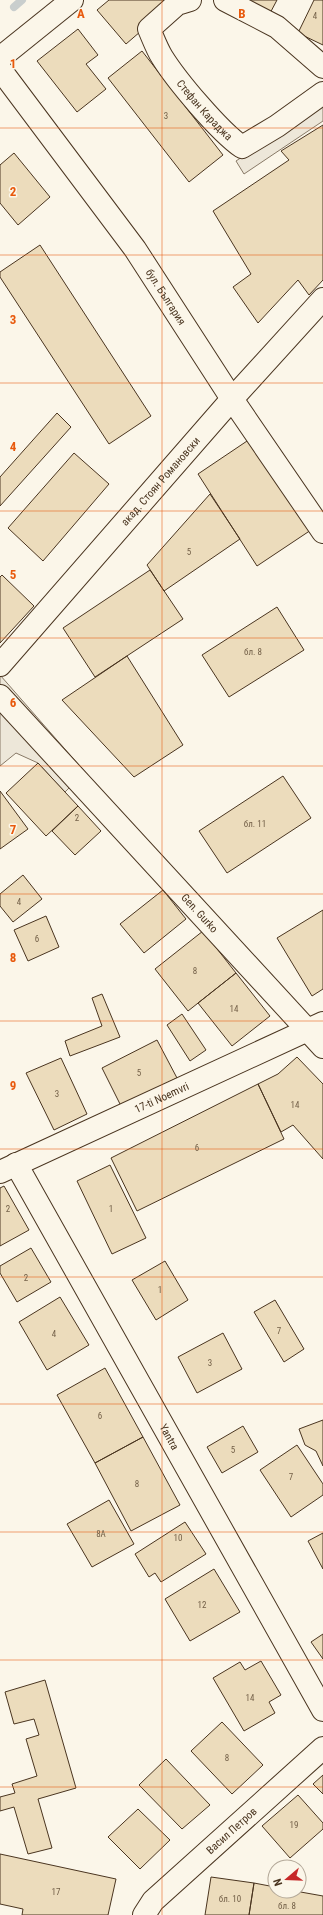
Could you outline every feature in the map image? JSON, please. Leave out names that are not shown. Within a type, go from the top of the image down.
[{"type":"street","points":[[0,58],[72,0]]},
{"type":"street","name":"Стефан Караджа","points":[[190,0],[177,4],[149,29],[162,57],[190,93],[230,138],[242,148],[277,126],[323,93]]},
{"type":"street","points":[[224,0],[276,27],[323,67]]},
{"type":"street","name":"бул. България","points":[[0,69],[135,249],[232,399],[323,532]]},
{"type":"street","name":"акад. Стоян Романовски","points":[[0,665],[232,399],[323,299]]},
{"type":"street","name":"Gen. Gurko","points":[[0,696],[315,1027],[323,1047]]},
{"type":"street","name":"17-ti Noemvri","points":[[8,1168],[315,1027]]},
{"type":"street","name":"Yantra","points":[[8,1168],[323,1710]]},
{"type":"street","name":"Васил Петров","points":[[144,1915],[153,1901],[323,1748]]},
{"type":"shaded area","points":[[323,103],[323,121],[244,174],[236,161]]},
{"type":"shaded area","points":[[0,675],[85,772],[65,792],[38,763],[16,753],[0,766]]},
{"type":"building","points":[[109,0],[177,0],[126,44],[97,10]]},
{"type":"building","points":[[235,0],[277,0],[268,17]]},
{"type":"building","points":[[314,0],[323,0],[323,45],[298,33]]},
{"type":"building","points":[[78,29],[98,55],[86,64],[106,89],[77,112],[37,61]]},
{"type":"building","points":[[142,51],[223,155],[189,182],[108,78]]},
{"type":"building","points":[[323,125],[323,280],[309,295],[298,280],[258,323],[233,287],[251,274],[213,211],[289,160],[281,151]]},
{"type":"building","points":[[14,153],[50,197],[18,225],[0,203],[0,165]]},
{"type":"building","points":[[40,245],[151,416],[109,444],[0,277],[0,272]]},
{"type":"building","points":[[57,413],[71,427],[0,506],[0,477]]},
{"type":"building","points":[[253,437],[311,530],[257,566],[198,474]]},
{"type":"building","points":[[74,453],[109,484],[43,561],[8,528]]},
{"type":"building","points":[[210,494],[240,539],[164,591],[147,565]]},
{"type":"building","points":[[150,570],[183,619],[95,677],[63,628]]},
{"type":"building","points":[[2,575],[34,606],[0,643],[0,577]]},
{"type":"building","points":[[277,607],[304,650],[229,697],[202,655]]},
{"type":"building","points":[[127,656],[183,745],[134,777],[62,700]]},
{"type":"building","points":[[38,763],[78,806],[46,836],[6,793]]},
{"type":"building","points":[[283,776],[311,818],[227,873],[199,831]]},
{"type":"building","points":[[0,791],[28,829],[0,849]]},
{"type":"building","points":[[78,806],[101,831],[75,855],[52,831]]},
{"type":"building","points":[[23,875],[42,899],[13,922],[0,906],[0,894]]},
{"type":"building","points":[[163,890],[186,919],[144,953],[120,924]]},
{"type":"building","points":[[323,910],[323,989],[312,996],[277,938]]},
{"type":"building","points":[[46,916],[59,947],[28,961],[14,930]]},
{"type":"building","points":[[203,931],[236,973],[188,1011],[155,969]]},
{"type":"building","points":[[236,973],[270,1016],[232,1046],[198,1003]]},
{"type":"building","points":[[102,994],[120,1037],[70,1056],[65,1041],[102,1026],[92,998]]},
{"type":"building","points":[[182,1014],[206,1050],[190,1061],[167,1025]]},
{"type":"building","points":[[157,1040],[177,1078],[121,1106],[102,1068]]},
{"type":"building","points":[[297,1057],[323,1084],[323,1159],[293,1125],[281,1132],[258,1084],[278,1074]]},
{"type":"building","points":[[61,1058],[87,1114],[54,1130],[26,1073]]},
{"type":"building","points":[[258,1084],[284,1139],[137,1211],[111,1158]]},
{"type":"building","points":[[110,1165],[146,1238],[112,1254],[77,1181]]},
{"type":"building","points":[[4,1186],[29,1230],[0,1246],[0,1188]]},
{"type":"building","points":[[31,1248],[51,1282],[17,1302],[0,1273],[0,1266]]},
{"type":"building","points":[[165,1261],[188,1300],[156,1320],[132,1280]]},
{"type":"building","points":[[60,1297],[89,1345],[47,1370],[19,1322]]},
{"type":"building","points":[[275,1300],[304,1349],[284,1362],[254,1312]]},
{"type":"building","points":[[223,1333],[242,1369],[197,1393],[178,1357]]},
{"type":"building","points":[[105,1368],[143,1437],[95,1463],[57,1395]]},
{"type":"building","points":[[323,1420],[323,1466],[316,1451],[305,1445],[299,1429]]},
{"type":"building","points":[[243,1426],[258,1452],[222,1473],[207,1447]]},
{"type":"building","points":[[143,1437],[180,1505],[131,1531],[95,1463]]},
{"type":"building","points":[[297,1445],[323,1484],[323,1495],[291,1517],[260,1470]]},
{"type":"building","points":[[109,1500],[134,1544],[92,1567],[67,1524]]},
{"type":"building","points":[[185,1522],[206,1554],[161,1582],[155,1573],[149,1577],[135,1554]]},
{"type":"building","points":[[323,1533],[323,1569],[308,1541]]},
{"type":"building","points":[[214,1569],[240,1612],[190,1641],[165,1599]]},
{"type":"building","points":[[323,1634],[323,1659],[311,1642]]},
{"type":"building","points":[[261,1661],[281,1695],[269,1702],[275,1713],[244,1731],[213,1678],[240,1662],[245,1670]]},
{"type":"building","points":[[45,1680],[76,1788],[38,1799],[52,1848],[28,1854],[14,1807],[0,1811],[0,1797],[15,1793],[12,1784],[37,1776],[26,1739],[39,1735],[34,1719],[14,1724],[5,1692]]},
{"type":"building","points":[[222,1722],[263,1765],[232,1794],[191,1751]]},
{"type":"building","points":[[166,1759],[210,1805],[182,1829],[139,1785]]},
{"type":"building","points":[[323,1775],[323,1794],[313,1784]]},
{"type":"building","points":[[298,1795],[323,1823],[323,1829],[290,1858],[262,1826]]},
{"type":"building","points":[[138,1809],[170,1840],[140,1869],[108,1837]]},
{"type":"building","points":[[0,1854],[116,1879],[108,1915],[22,1915],[23,1909],[0,1904]]},
{"type":"building","points":[[211,1877],[254,1883],[249,1915],[205,1915]]},
{"type":"building","points":[[254,1883],[267,1885],[267,1899],[307,1899],[307,1893],[323,1896],[323,1915],[249,1915]]},
{"type":"waterway","points":[[14,7],[22,0]]}]
